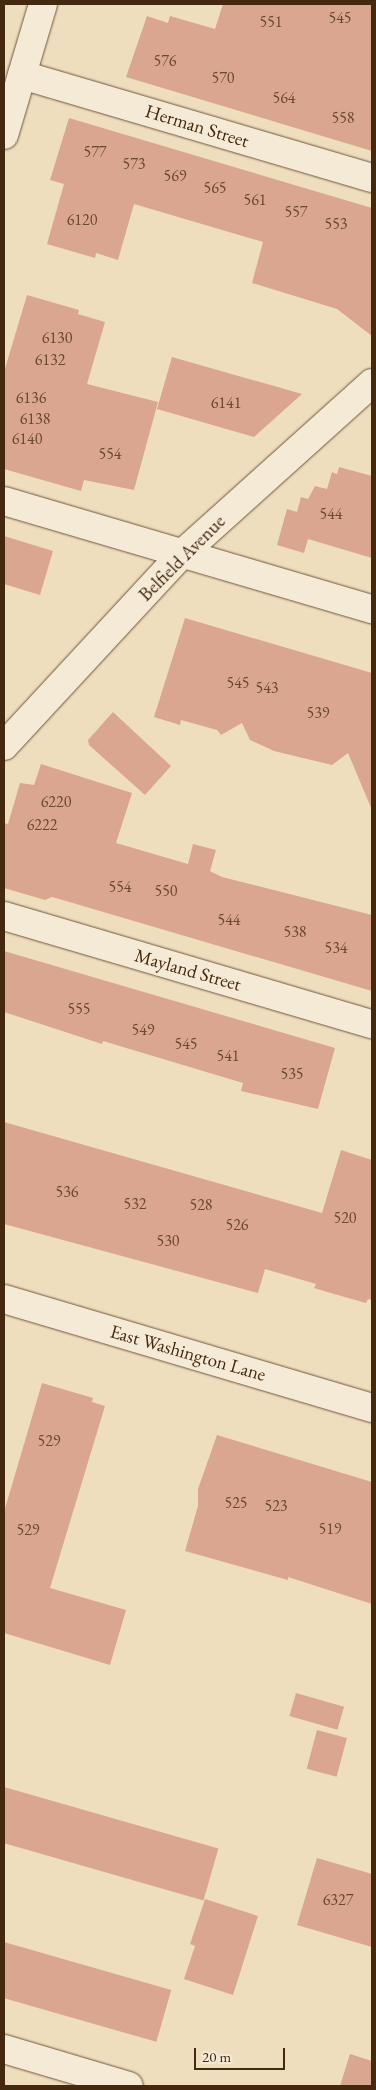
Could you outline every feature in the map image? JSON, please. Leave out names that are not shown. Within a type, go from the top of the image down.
[{"type":"street","points":[[4,135],[43,4]]},
{"type":"street","name":"Herman Street","points":[[22,75],[372,178]]},
{"type":"street","name":"Belfield Avenue","points":[[4,746],[183,553],[372,383]]},
{"type":"street","points":[[4,501],[372,609]]},
{"type":"street","name":"Mayland Street","points":[[4,916],[372,1024]]},
{"type":"street","name":"East Washington Lane","points":[[4,1299],[372,1408]]},
{"type":"street","points":[[4,2050],[129,2086]]},
{"type":"building","points":[[223,4],[372,4],[372,151],[126,77],[147,16],[168,23],[170,16],[215,29]]},
{"type":"building","points":[[69,118],[372,208],[372,336],[337,309],[252,283],[263,242],[134,204],[118,260],[96,253],[95,258],[47,244],[64,184],[50,180]]},
{"type":"building","points":[[27,295],[79,310],[78,314],[105,322],[87,384],[158,402],[134,490],[84,480],[81,491],[4,469],[4,372]]},
{"type":"building","points":[[172,357],[302,394],[254,437],[157,409]]},
{"type":"building","points":[[339,467],[372,476],[372,558],[308,539],[304,553],[277,545],[287,509],[297,512],[301,497],[308,499],[315,486],[327,489],[332,472],[337,474]]},
{"type":"building","points":[[4,536],[53,551],[40,595],[4,584]]},
{"type":"building","points":[[185,618],[372,673],[372,810],[348,753],[332,765],[274,751],[250,740],[242,723],[221,735],[217,730],[181,720],[180,725],[154,717]]},
{"type":"building","points":[[113,712],[171,766],[145,795],[89,745],[88,740]]},
{"type":"building","points":[[41,764],[132,793],[116,843],[188,864],[193,844],[216,850],[210,871],[222,877],[372,915],[372,991],[52,897],[45,900],[4,888],[4,823],[8,824],[20,783],[34,785]]},
{"type":"building","points":[[4,951],[335,1048],[318,1109],[241,1091],[243,1083],[103,1041],[102,1044],[4,1012]]},
{"type":"building","points":[[4,1122],[322,1213],[341,1150],[372,1160],[372,1300],[368,1299],[366,1303],[334,1294],[314,1288],[316,1284],[265,1269],[258,1293],[4,1224]]},
{"type":"building","points":[[42,1383],[93,1398],[92,1402],[105,1406],[50,1588],[126,1610],[110,1665],[4,1633],[4,1512]]},
{"type":"building","points":[[217,1435],[372,1482],[372,1604],[288,1577],[288,1580],[185,1551],[198,1506],[198,1489]]},
{"type":"building","points":[[296,1693],[344,1707],[337,1730],[289,1716]]},
{"type":"building","points":[[317,1730],[347,1738],[337,1777],[307,1769]]},
{"type":"building","points":[[4,1787],[218,1848],[203,1900],[4,1843]]},
{"type":"building","points":[[317,1858],[372,1874],[372,1947],[297,1925]]},
{"type":"building","points":[[205,1899],[258,1916],[233,1995],[184,1979],[195,1946],[190,1944]]},
{"type":"building","points":[[4,1942],[171,1990],[156,2042],[4,1998]]},
{"type":"building","points":[[350,2054],[372,2061],[372,2086],[340,2086]]}]
